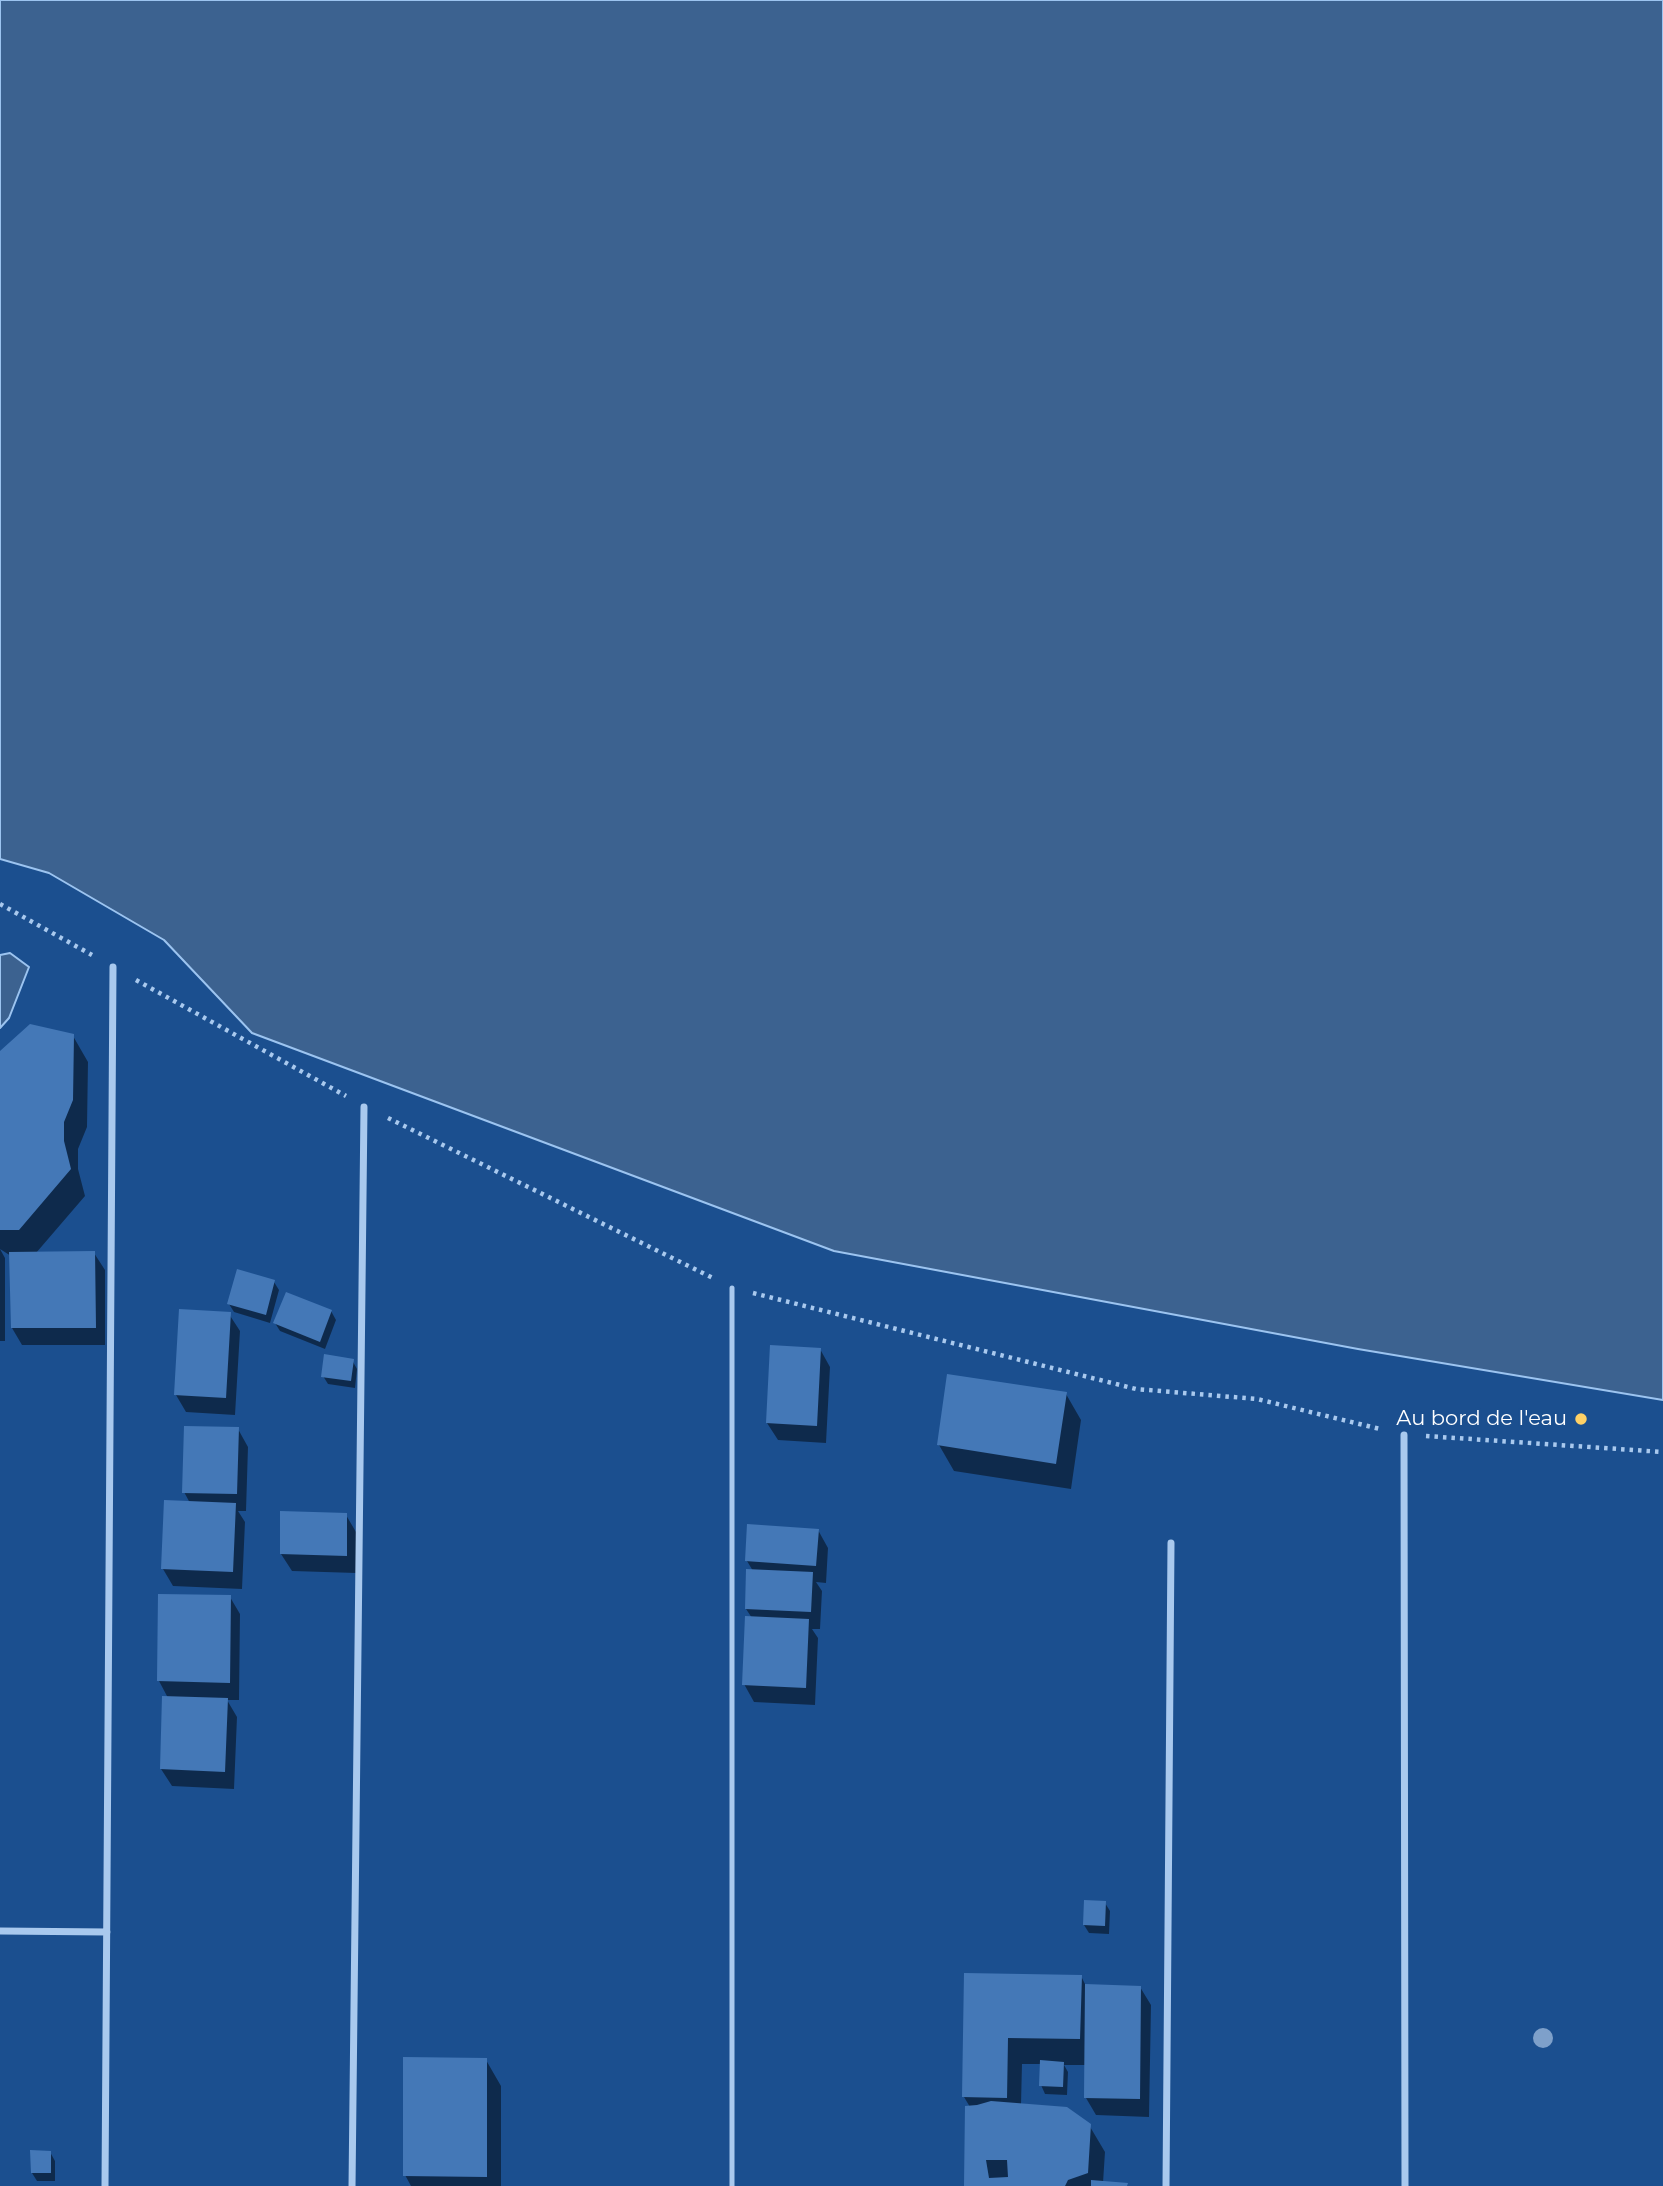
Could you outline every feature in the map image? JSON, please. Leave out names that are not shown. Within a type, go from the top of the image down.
[{"type":"street","points":[[105,2186],[113,967]]},
{"type":"street","points":[[352,2186],[364,1107]]},
{"type":"street","points":[[1404,1435],[1405,2186]]},
{"type":"street","points":[[1166,2186],[1171,1543]]},
{"type":"street","points":[[0,1931],[107,1932]]},
{"type":"lane","points":[[732,1288],[732,2186]]},
{"type":"path","points":[[0,904],[364,1107],[732,1288],[1136,1389],[1257,1399],[1404,1435],[1663,1452]]},
{"type":"water","points":[[0,0],[1663,0],[1663,1400],[1358,1349],[834,1251],[252,1033],[164,940],[49,873],[0,859]]},
{"type":"water","points":[[10,953],[29,967],[9,1018],[0,1028],[0,955]]},
{"type":"building","points":[[30,1024],[74,1034],[73,1100],[64,1122],[64,1141],[71,1169],[19,1230],[0,1230],[0,1051]]},
{"type":"building","points":[[95,1251],[96,1328],[11,1328],[9,1252]]},
{"type":"building","points":[[237,1269],[275,1280],[266,1315],[227,1304]]},
{"type":"building","points":[[286,1292],[332,1310],[320,1342],[273,1323]]},
{"type":"building","points":[[179,1309],[231,1312],[226,1398],[174,1395]]},
{"type":"building","points":[[770,1345],[821,1348],[817,1426],[766,1423]]},
{"type":"building","points":[[324,1354],[354,1359],[351,1381],[321,1377]]},
{"type":"building","points":[[947,1374],[1067,1392],[1056,1464],[937,1445]]},
{"type":"building","points":[[184,1426],[239,1427],[237,1494],[182,1493]]},
{"type":"building","points":[[164,1500],[236,1503],[233,1572],[161,1569]]},
{"type":"building","points":[[280,1511],[347,1513],[347,1556],[280,1554]]},
{"type":"building","points":[[747,1524],[819,1529],[816,1566],[745,1561]]},
{"type":"building","points":[[746,1569],[813,1572],[811,1612],[745,1609]]},
{"type":"building","points":[[158,1594],[231,1595],[230,1683],[157,1681]]},
{"type":"building","points":[[745,1616],[809,1619],[806,1688],[742,1685]]},
{"type":"building","points":[[162,1696],[228,1698],[225,1772],[160,1769]]},
{"type":"building","points":[[1084,1900],[1106,1901],[1105,1926],[1083,1925]]},
{"type":"building","points":[[964,1973],[1082,1975],[1080,2039],[1008,2038],[1007,2098],[962,2097]]},
{"type":"building","points":[[1085,1984],[1141,1986],[1140,2099],[1084,2098]]},
{"type":"building","points":[[403,2057],[487,2058],[487,2177],[403,2176]]},
{"type":"building","points":[[1040,2060],[1064,2062],[1063,2087],[1039,2086]]},
{"type":"building","points":[[991,2101],[1067,2107],[1091,2124],[1088,2173],[1068,2180],[1065,2186],[964,2186],[965,2106]],"holes":[[[986,2160],[1007,2160],[1008,2177],[989,2178]]]},
{"type":"building","points":[[30,2150],[51,2151],[51,2173],[31,2173]]},
{"type":"building","points":[[1091,2180],[1128,2183],[1127,2186],[1091,2186]]},
{"type":"place","name":"Au bord de l'eau","points":[[1581,1419]]}]
